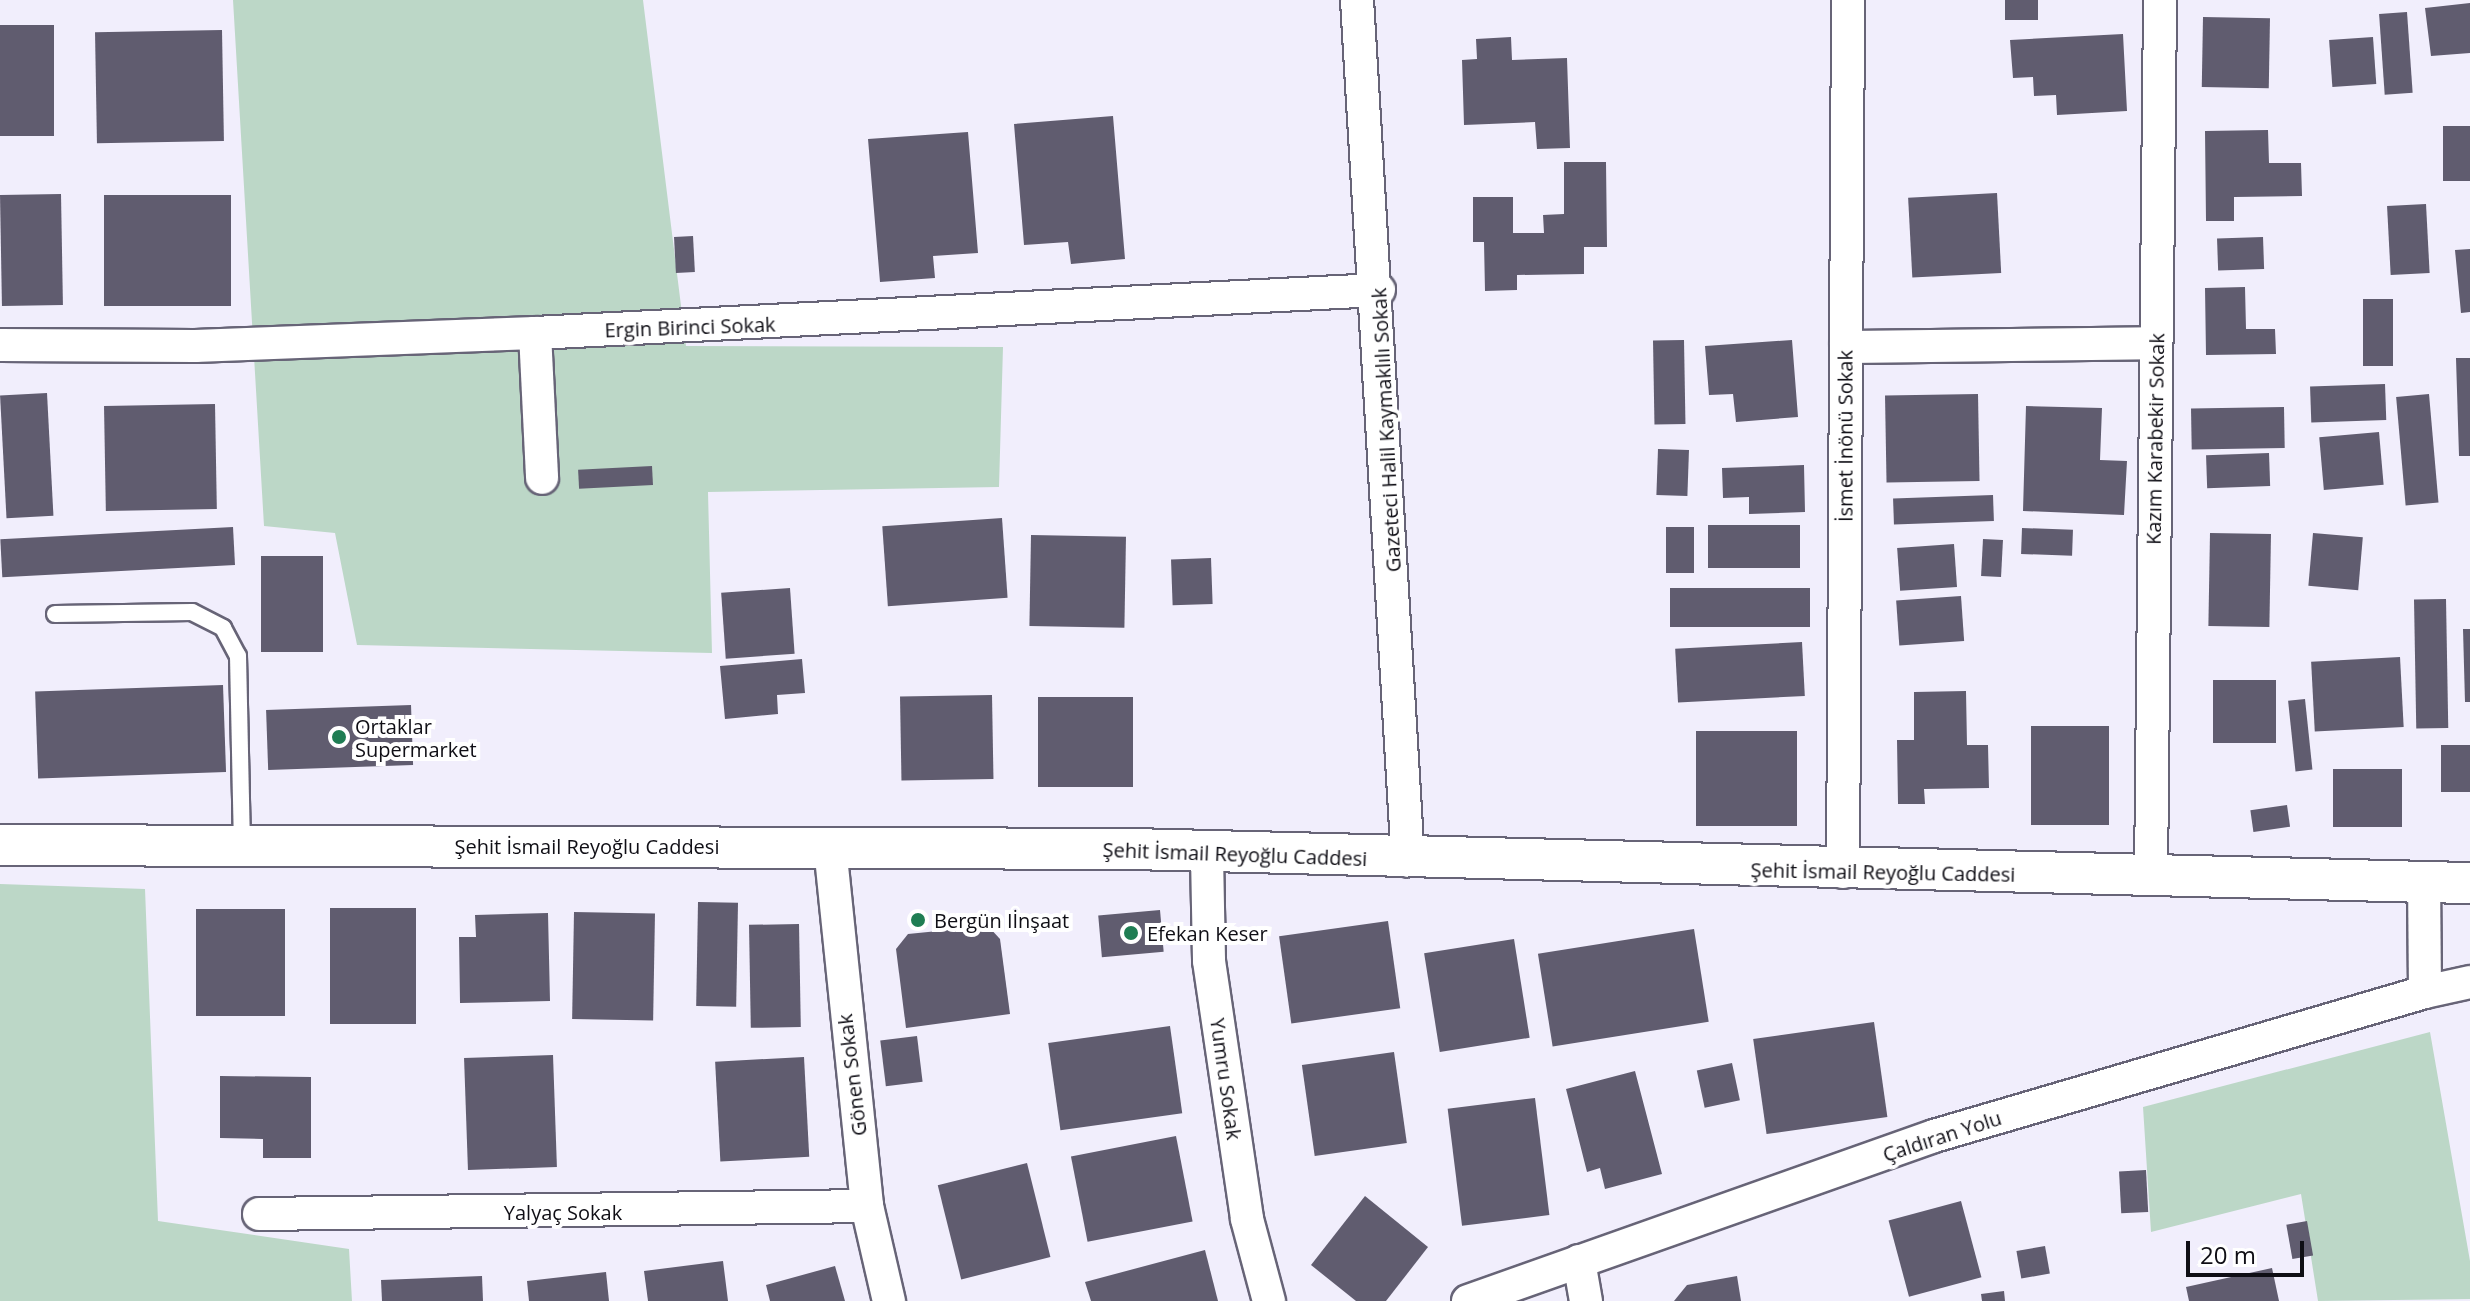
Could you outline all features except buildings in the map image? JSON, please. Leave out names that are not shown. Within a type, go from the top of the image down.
[{"type":"street","name":"Gazeteci Halil Kaymaklılı Sokak","points":[[1357,0],[1379,290],[1408,860]]},
{"type":"street","name":"İsmet İnönü Sokak","points":[[1843,872],[1848,0]]},
{"type":"street","name":"Kazım Karabekir Sokak","points":[[2151,877],[2160,0]]},
{"type":"street","name":"Ergin Birinci Sokak","points":[[0,345],[535,333],[1379,290]]},
{"type":"street","points":[[535,333],[542,478]]},
{"type":"street","points":[[1846,347],[2156,343]]},
{"type":"street","name":"Şehit İsmail Reyoğlu Caddesi","points":[[0,845],[830,847],[1843,872],[2470,883]]},
{"type":"street","name":"Gönen Sokak","points":[[830,847],[867,1206],[889,1301]]},
{"type":"street","name":"Yumru Sokak","points":[[1207,855],[1209,961],[1247,1219],[1269,1301]]},
{"type":"street","points":[[2424,884],[2425,992]]},
{"type":"street","name":"Çaldıran Yolu","points":[[1468,1301],[1934,1136],[2425,992],[2470,982]]},
{"type":"street","name":"Yalyaç Sokak","points":[[259,1214],[867,1206]]},
{"type":"street","points":[[1579,1261],[1586,1301]]},
{"type":"lane","points":[[55,614],[192,612],[223,628],[238,656],[242,844]]},
{"type":"green space","points":[[233,0],[643,0],[686,346],[1003,347],[999,487],[708,492],[712,653],[357,645],[335,533],[264,526]]},
{"type":"green space","points":[[0,884],[145,889],[158,1221],[349,1249],[352,1301],[0,1301]]},
{"type":"green space","points":[[2430,1032],[2470,1261],[2470,1299],[2318,1301],[2301,1194],[2151,1232],[2143,1107]]},
{"type":"place","name":"Ortaklar Supermarket","points":[[339,737]]},
{"type":"place","name":"Bergün Iİnşaat","points":[[918,920]]},
{"type":"place","name":"Efekan Keser","points":[[1131,933]]}]
